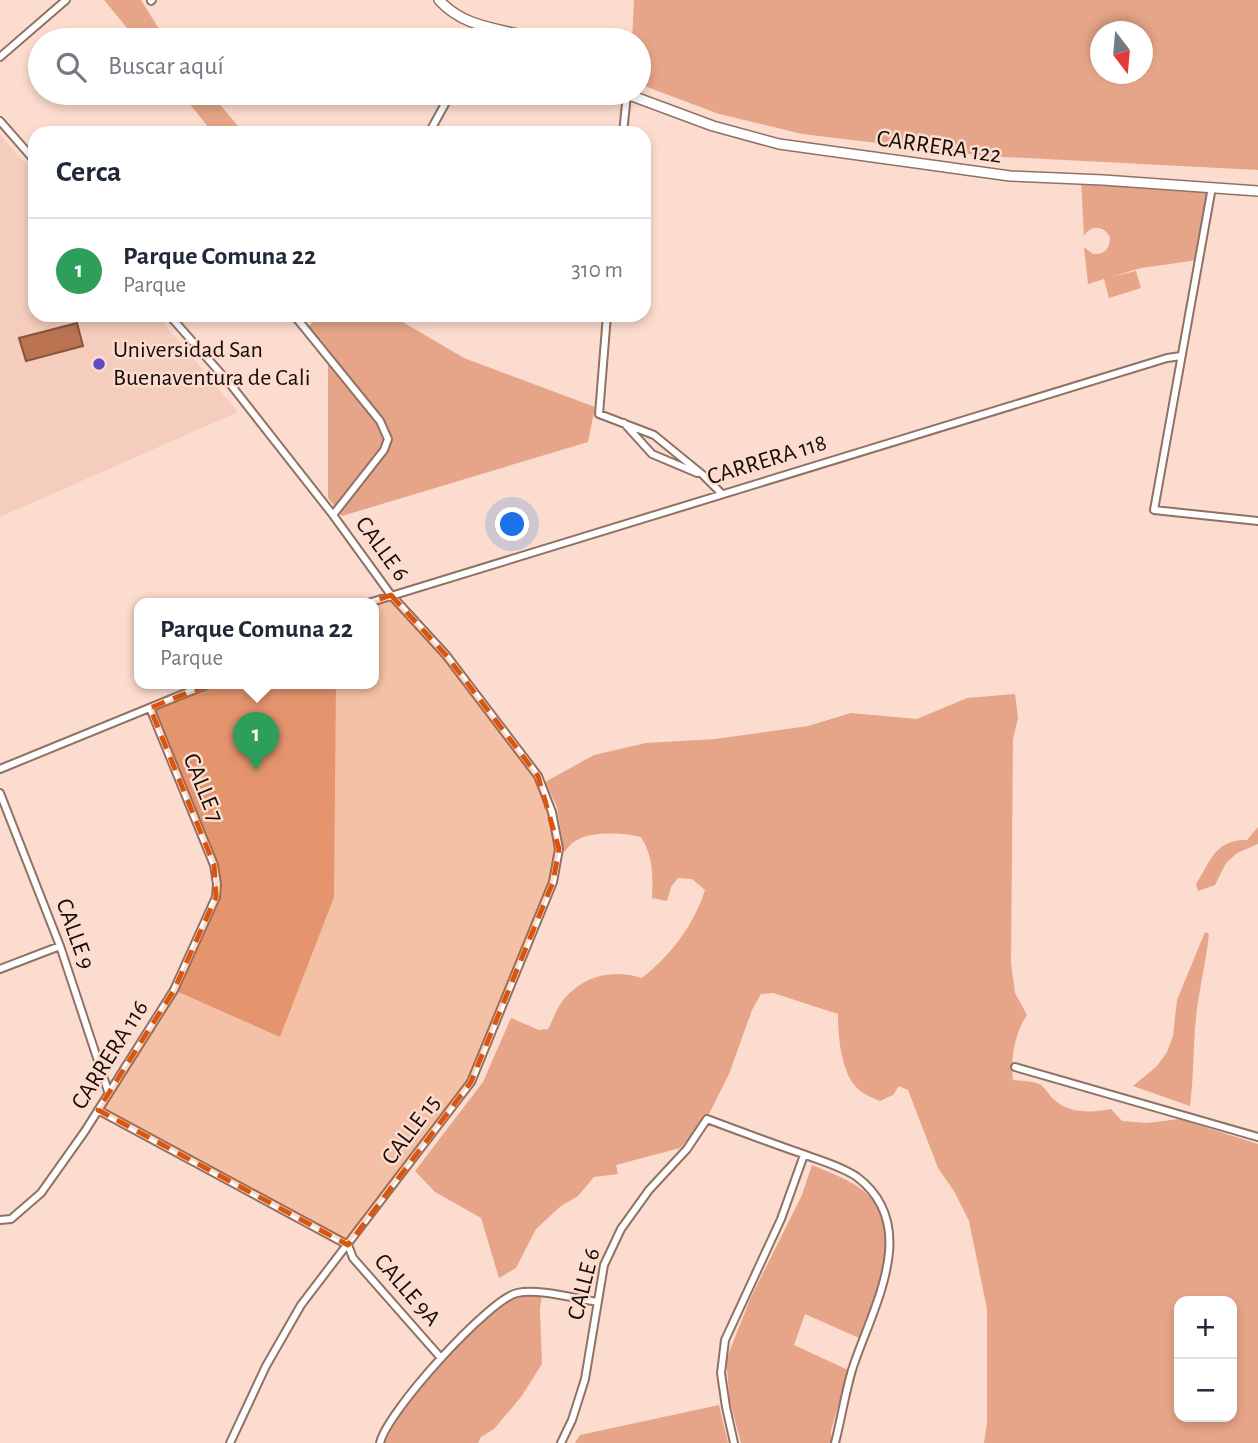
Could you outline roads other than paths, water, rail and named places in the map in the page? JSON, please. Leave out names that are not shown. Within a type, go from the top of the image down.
[{"type":"street","points":[[34,28],[66,0]]},
{"type":"street","points":[[439,0],[451,13],[464,20],[491,28]]},
{"type":"street","points":[[0,57],[28,33]]},
{"type":"street","name":"CARRERA 122","points":[[651,102],[713,126],[779,144],[1010,176],[1258,191]]},
{"type":"street","points":[[433,126],[444,105]]},
{"type":"street","points":[[623,126],[625,105]]},
{"type":"street","points":[[0,121],[28,153]]},
{"type":"street","points":[[1212,187],[1154,510],[1258,522]]},
{"type":"street","name":"CALLE 6","points":[[175,322],[230,385],[333,514],[391,595],[446,655],[517,746],[538,776],[552,812]]},
{"type":"street","points":[[300,322],[375,415],[388,439],[384,450],[333,514]]},
{"type":"street","points":[[606,322],[599,414],[654,435],[722,494]]},
{"type":"street","name":"CARRERA 118","points":[[379,599],[1181,356]]},
{"type":"street","points":[[623,422],[652,454],[703,475]]},
{"type":"street","points":[[0,769],[196,689]]},
{"type":"street","name":"CALLE 7","points":[[150,708],[214,865],[217,884]]},
{"type":"street","name":"CALLE 9","points":[[0,793],[60,946],[108,1091]]},
{"type":"street","name":"CALLE 15","points":[[230,1443],[266,1366],[301,1305],[471,1082],[553,882],[559,849],[552,812]]},
{"type":"street","name":"CARRERA 116","points":[[0,1220],[11,1219],[41,1193],[98,1110],[174,990],[216,897],[217,884]]},
{"type":"street","points":[[0,969],[60,946]]},
{"type":"street","points":[[1015,1067],[1258,1137]]},
{"type":"street","points":[[98,1110],[348,1245]]},
{"type":"street","name":"CALLE 6","points":[[561,1443],[572,1420],[584,1379],[604,1265],[621,1229],[649,1190],[687,1149],[707,1119],[804,1155]]},
{"type":"street","points":[[734,1443],[721,1373],[725,1340],[781,1219],[804,1155],[834,1165],[857,1177],[874,1194],[888,1226],[891,1242],[889,1263],[852,1372],[835,1443]]},
{"type":"street","name":"CALLE 9A","points":[[348,1245],[353,1258],[441,1358]]},
{"type":"street","points":[[380,1443],[389,1420],[441,1358],[502,1299],[516,1293],[528,1292],[598,1303]]},
{"type":"place","name":"Universidad San Buenaventura de Cali","points":[[99,364]]},
{"type":"place","name":"Parque Comuna 22","points":[[256,770]]}]
